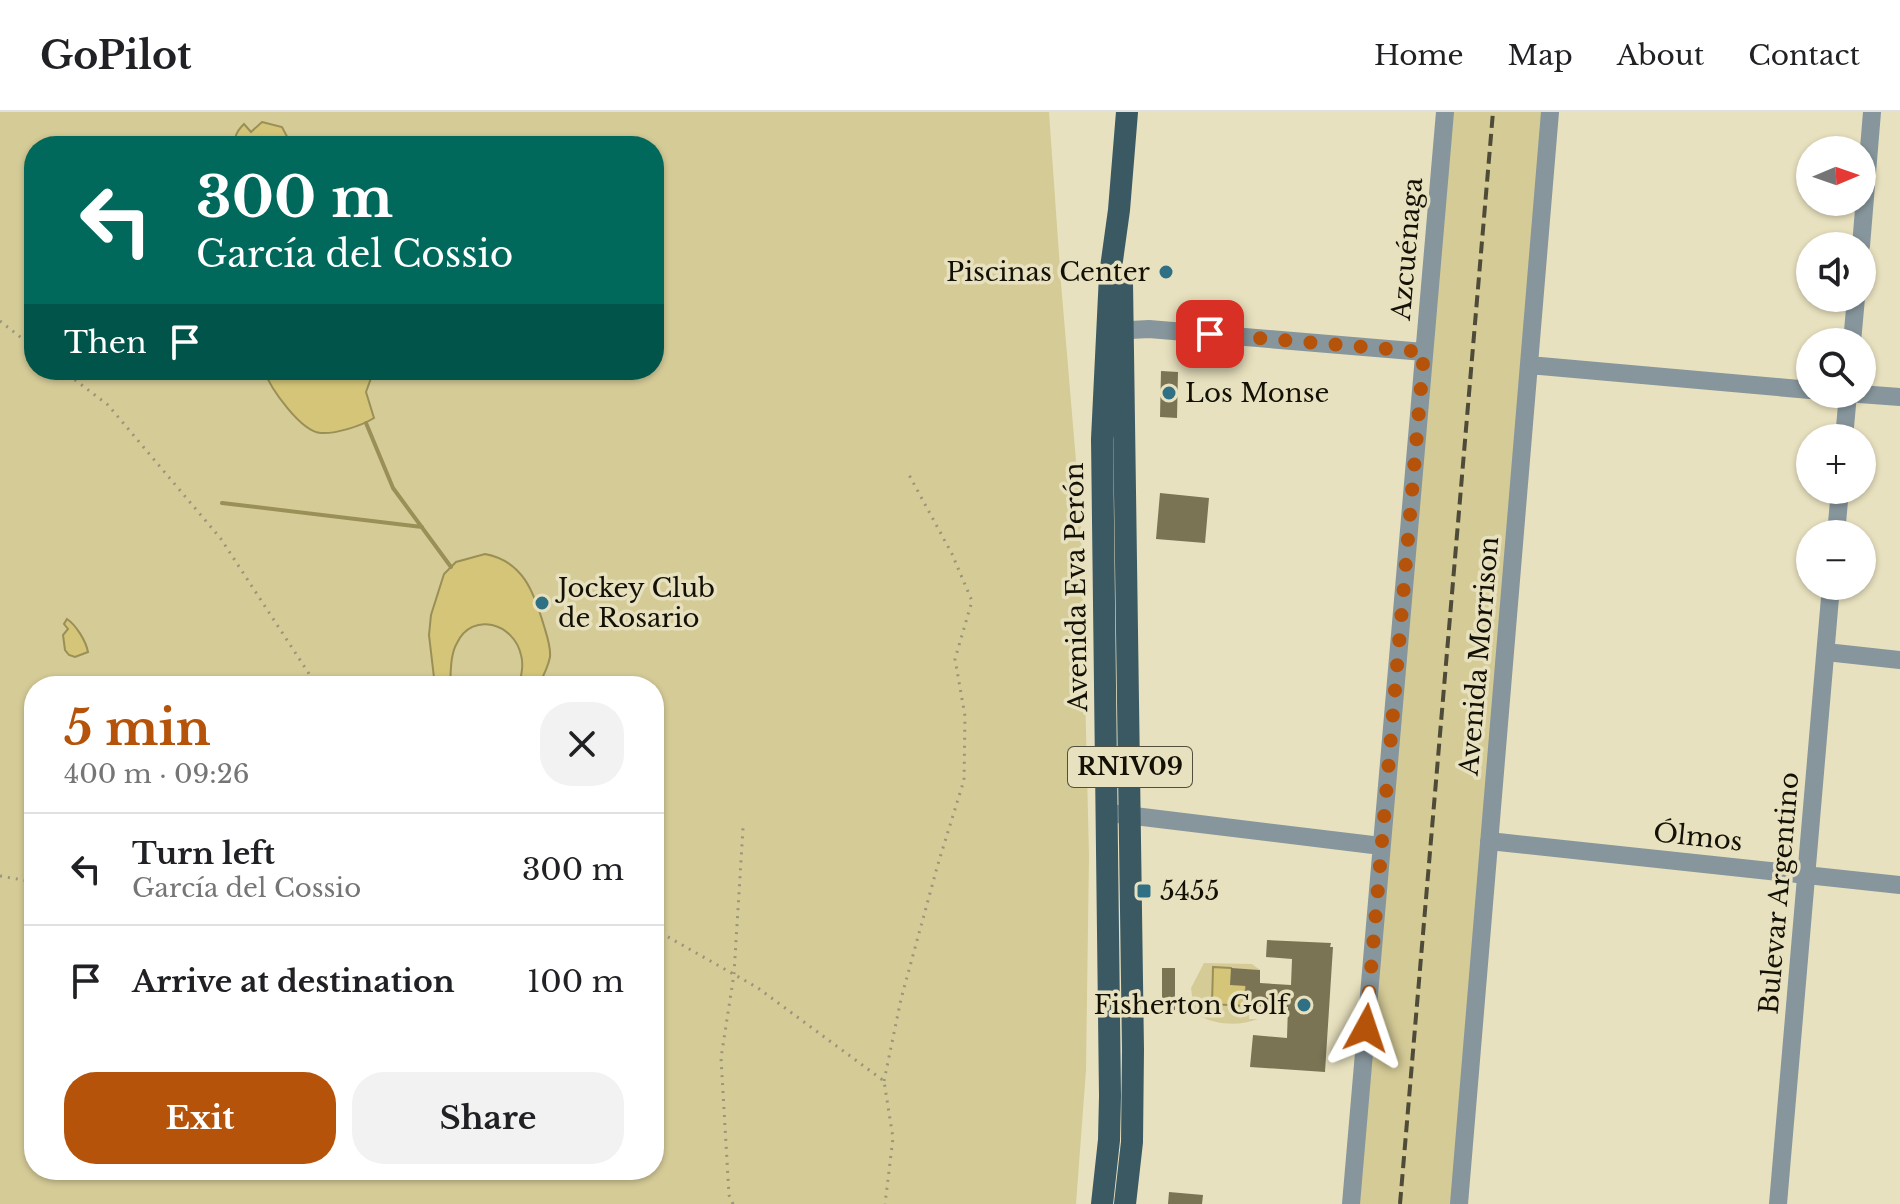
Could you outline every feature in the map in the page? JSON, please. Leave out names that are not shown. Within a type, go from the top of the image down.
[{"type":"main road","name":"Avenida Eva Perón","points":[[1125,1204],[1132,1142],[1133,1093],[1131,814],[1115,331],[1119,210],[1127,112]]},
{"type":"main road","name":"Avenida Eva Perón","points":[[1102,1204],[1110,1096],[1102,439],[1115,331]]},
{"type":"street","name":"Azcuénaga","points":[[1351,1204],[1445,112]]},
{"type":"street","name":"Avenida Morrison","points":[[1459,1204],[1550,112]]},
{"type":"street","points":[[1862,232],[1872,112]]},
{"type":"street","points":[[1115,331],[1149,329],[1424,352]]},
{"type":"street","points":[[1529,365],[1796,389]]},
{"type":"street","points":[[1876,395],[1900,397]]},
{"type":"street","name":"Bulevar Argentino","points":[[1778,1204],[1830,600]]},
{"type":"street","points":[[1826,652],[1900,660]]},
{"type":"street","points":[[1108,814],[1131,814],[1381,846]]},
{"type":"street","name":"Ólmos","points":[[1489,841],[1900,885]]},
{"type":"path","points":[[0,321],[24,340]]},
{"type":"path","points":[[75,380],[108,405],[221,539],[310,676]]},
{"type":"path","points":[[885,1204],[893,1138],[884,1081],[901,999],[964,780],[965,716],[955,659],[972,601],[952,554],[908,473]]},
{"type":"path","points":[[733,1204],[729,1195],[721,1058],[734,974],[743,828]]},
{"type":"path","points":[[0,876],[24,880]]},
{"type":"path","points":[[664,935],[758,988],[884,1081]]},
{"type":"shaded area","name":"Jockey Club de Rosario","points":[[0,112],[1049,112],[1081,520],[1089,856],[1086,1070],[1076,1204],[0,1204]]},
{"type":"shaded area","points":[[1445,112],[1550,112],[1459,1204],[1351,1204]]},
{"type":"shaded area","points":[[262,122],[282,127],[287,136],[236,136],[244,124],[251,132]]},
{"type":"shaded area","points":[[269,380],[370,380],[366,392],[374,418],[341,431],[313,431],[287,408]]},
{"type":"shaded area","points":[[485,554],[509,563],[525,580],[536,601],[550,653],[543,676],[521,676],[522,663],[517,644],[502,629],[482,624],[464,633],[457,643],[451,676],[434,676],[429,635],[431,615],[444,574],[456,562]]},
{"type":"shaded area","points":[[67,619],[80,634],[88,652],[75,657],[65,650],[63,635],[68,629],[64,624]]},
{"type":"shaded area","points":[[1204,963],[1252,964],[1260,970],[1213,968],[1212,1004],[1250,1006],[1249,1019],[1258,1019],[1225,1023],[1208,1020],[1194,1012],[1191,988]]},
{"type":"shaded area","points":[[1213,967],[1231,968],[1246,986],[1245,1006],[1212,1004]]},
{"type":"building","points":[[1161,371],[1178,372],[1177,418],[1160,417]]},
{"type":"building","points":[[1160,493],[1209,498],[1205,543],[1156,539]]},
{"type":"building","name":"Fisherton Golf","points":[[1267,940],[1331,943],[1330,947],[1333,947],[1325,1072],[1250,1067],[1253,1035],[1287,1038],[1288,1007],[1245,1006],[1246,986],[1230,985],[1231,968],[1260,970],[1260,983],[1291,985],[1292,959],[1266,957]]},
{"type":"building","points":[[1162,968],[1175,968],[1175,1013],[1162,1013]]},
{"type":"building","points":[[1169,1192],[1203,1195],[1202,1204],[1168,1204]]},
{"type":"waterway","points":[[366,423],[393,488],[451,567]]},
{"type":"waterway","points":[[222,503],[422,527]]},
{"type":"railway","points":[[1400,1204],[1493,112]]},
{"type":"place","name":"Piscinas Center","points":[[1166,272]]},
{"type":"place","name":"Los Monse","points":[[1169,393]]},
{"type":"place","name":"Jockey Club de Rosario","points":[[542,603]]},
{"type":"place","name":"5455","points":[[1144,891]]},
{"type":"place","name":"Fisherton Golf","points":[[1304,1005]]},
{"type":"route","points":[[1210,334],[1424,352],[1366,1028]]}]
